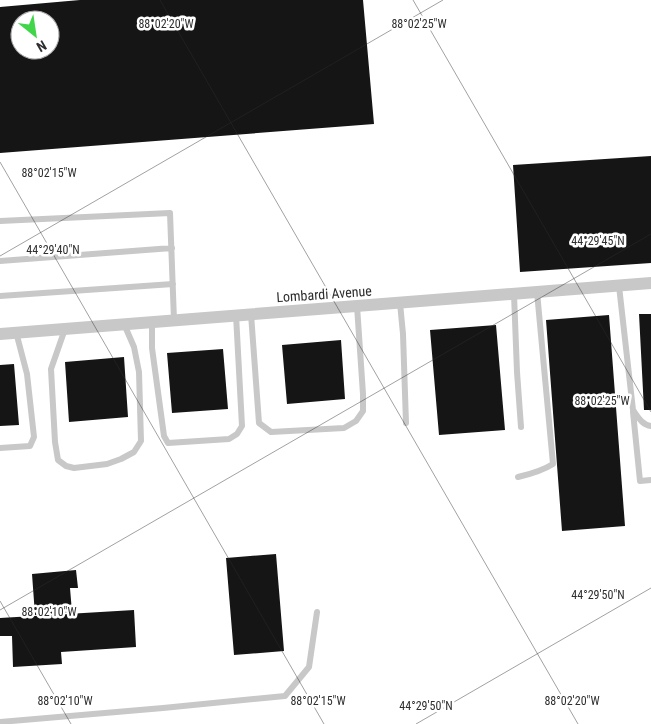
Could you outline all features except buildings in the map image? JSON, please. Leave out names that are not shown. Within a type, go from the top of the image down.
[{"type":"street","name":"Lombardi Avenue","points":[[0,334],[651,283]]},
{"type":"lane","points":[[0,221],[170,213],[174,320]]},
{"type":"lane","points":[[0,261],[172,248]]},
{"type":"lane","points":[[0,296],[173,284]]},
{"type":"lane","points":[[620,286],[640,481],[651,480]]},
{"type":"lane","points":[[518,478],[545,469],[553,464],[537,292]]},
{"type":"lane","points":[[514,294],[521,427]]},
{"type":"lane","points":[[400,303],[406,423]]},
{"type":"lane","points":[[251,314],[259,423],[271,432],[344,428],[356,420],[363,411],[356,306]]},
{"type":"lane","points":[[152,322],[152,348],[164,436],[168,443],[229,439],[237,434],[242,426],[236,315]]},
{"type":"lane","points":[[65,329],[51,369],[55,442],[58,460],[66,466],[74,468],[107,464],[121,459],[134,452],[141,441],[139,372],[134,347],[124,324]]},
{"type":"lane","points":[[0,448],[30,446],[34,437],[27,374],[16,332]]},
{"type":"lane","points":[[633,410],[641,421],[651,426]]},
{"type":"lane","points":[[0,722],[285,696],[309,667],[317,612]]}]
